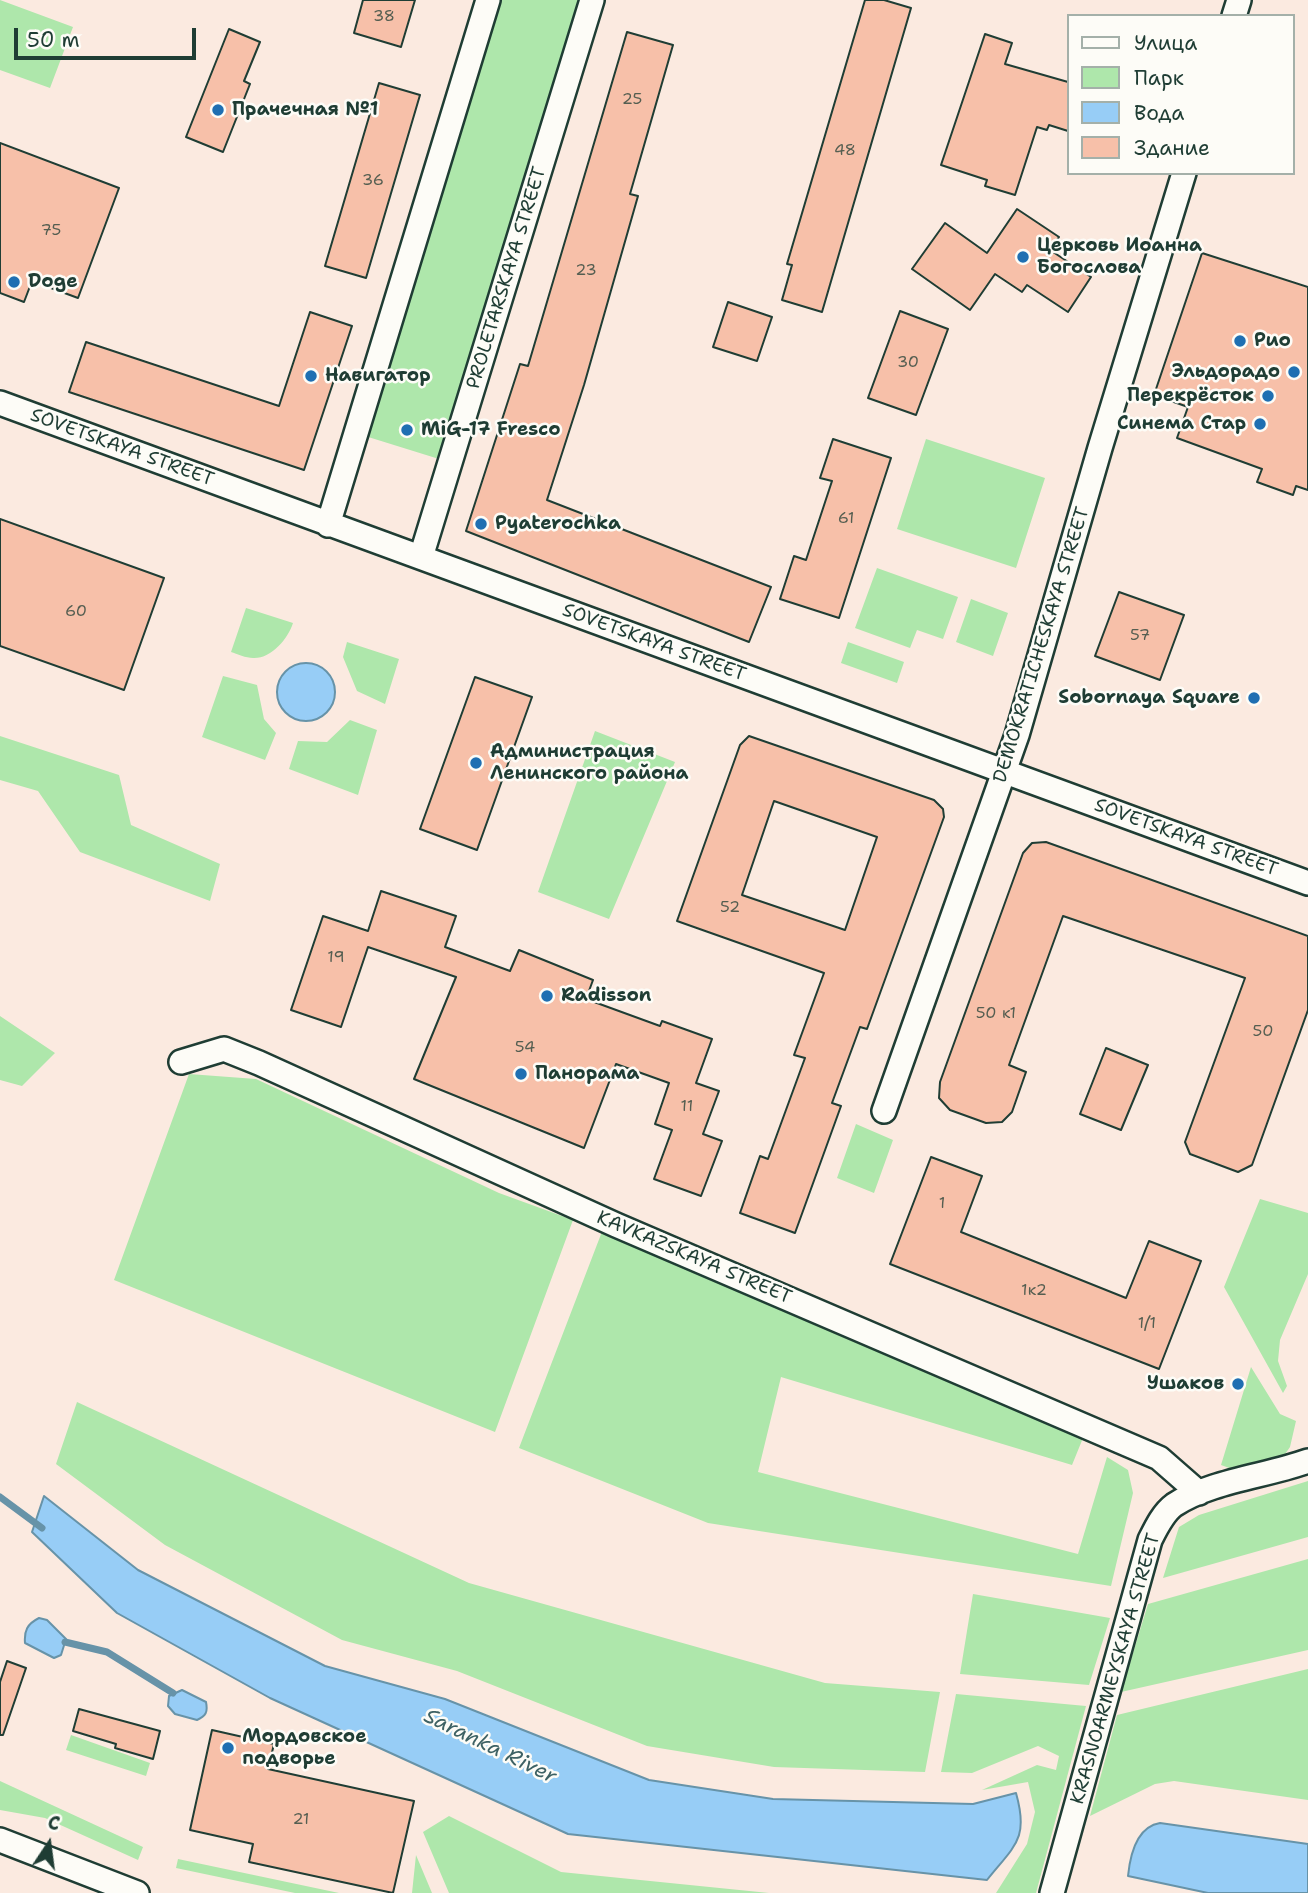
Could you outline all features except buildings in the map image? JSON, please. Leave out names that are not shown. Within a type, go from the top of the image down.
[{"type":"street","points":[[328,525],[488,0]]},
{"type":"street","name":"PROLETARSKAYA STREET","points":[[421,557],[592,0]]},
{"type":"street","name":"DEMOKRATICHESKAYA STREET","points":[[884,1111],[1005,773],[1183,175]]},
{"type":"street","name":"SOVETSKAYA STREET","points":[[0,403],[1308,883]]},
{"type":"street","name":"KAVKAZSKAYA STREET","points":[[181,1062],[224,1049],[259,1063],[629,1230],[1158,1458],[1199,1493]]},
{"type":"street","name":"KRASNOARMEYSKAYA STREET","points":[[1052,1893],[1150,1540],[1173,1506],[1199,1493],[1308,1461]]},
{"type":"street","points":[[0,1840],[137,1893]]},
{"type":"green space","points":[[0,0],[73,27],[50,88],[0,70]]},
{"type":"green space","points":[[499,0],[580,0],[439,459],[365,436]]},
{"type":"green space","points":[[926,439],[1045,478],[1016,568],[897,529]]},
{"type":"green space","points":[[877,568],[958,597],[943,639],[917,630],[910,648],[855,628]]},
{"type":"green space","points":[[971,599],[1008,613],[993,656],[956,642]]},
{"type":"green space","points":[[246,608],[293,623],[283,641],[272,652],[250,658],[231,652]]},
{"type":"green space","points":[[347,642],[399,659],[385,704],[357,691],[343,657]]},
{"type":"green space","points":[[848,642],[904,662],[897,683],[841,663]]},
{"type":"green space","points":[[223,676],[257,685],[264,719],[276,733],[265,760],[202,737]]},
{"type":"green space","points":[[350,720],[377,730],[358,795],[289,769],[298,741],[327,742]]},
{"type":"green space","points":[[595,731],[675,762],[609,919],[538,892]]},
{"type":"green space","points":[[0,736],[119,775],[131,825],[220,864],[210,901],[80,852],[38,791],[0,780]]},
{"type":"green space","points":[[0,1016],[55,1053],[22,1086],[0,1080]]},
{"type":"green space","points":[[189,1074],[256,1079],[499,1193],[573,1220],[495,1432],[114,1280]]},
{"type":"green space","points":[[856,1124],[893,1140],[874,1193],[837,1178]]},
{"type":"green space","points":[[1260,1199],[1308,1213],[1308,1274],[1280,1340],[1278,1361],[1287,1386],[1283,1393],[1224,1287]]},
{"type":"green space","points":[[603,1229],[1083,1438],[1072,1465],[781,1377],[758,1472],[1078,1554],[1107,1457],[1128,1470],[1133,1493],[1111,1586],[708,1523],[519,1448]]},
{"type":"green space","points":[[1251,1367],[1280,1414],[1296,1421],[1290,1447],[1283,1457],[1232,1469],[1221,1465]]},
{"type":"green space","points":[[77,1402],[469,1583],[825,1683],[940,1692],[925,1772],[774,1767],[647,1746],[457,1671],[342,1640],[165,1545],[56,1464]]},
{"type":"green space","points":[[1308,1481],[1308,1537],[1163,1578],[1179,1527],[1199,1515]]},
{"type":"green space","points":[[1308,1559],[1308,1650],[1121,1692],[1148,1604]]},
{"type":"green space","points":[[973,1594],[1110,1618],[1089,1685],[960,1674]]},
{"type":"green space","points":[[1308,1669],[1308,1800],[1174,1781],[1155,1784],[1090,1816],[1117,1715]]},
{"type":"green space","points":[[956,1694],[1086,1706],[1036,1893],[996,1893],[1027,1844],[1035,1812],[1028,1782],[982,1790],[1037,1765],[1056,1770],[1059,1756],[1038,1746],[972,1773],[941,1772]]},
{"type":"green space","points":[[71,1735],[150,1763],[146,1776],[66,1750]]},
{"type":"green space","points":[[0,1781],[143,1847],[138,1860],[45,1818],[0,1810]]},
{"type":"green space","points":[[449,1816],[561,1872],[769,1893],[449,1893],[423,1832]]},
{"type":"green space","points":[[416,1855],[432,1893],[412,1893]]},
{"type":"green space","points":[[178,1859],[339,1893],[295,1893],[176,1868]]},
{"type":"water","points":[[306,663],[327,671],[335,692],[327,713],[306,721],[285,713],[277,692],[285,671]]},
{"type":"water","points":[[44,1496],[138,1570],[325,1666],[445,1699],[649,1780],[773,1799],[973,1804],[1016,1793],[1021,1821],[1017,1841],[987,1880],[568,1834],[270,1698],[117,1613],[32,1532]]},
{"type":"water","points":[[39,1618],[47,1620],[66,1639],[61,1655],[54,1658],[25,1643],[27,1628]]},
{"type":"water","points":[[182,1690],[206,1702],[206,1713],[202,1717],[197,1720],[175,1714],[168,1706],[169,1696]]},
{"type":"water","points":[[1160,1823],[1308,1844],[1308,1893],[1208,1893],[1128,1876],[1130,1860],[1140,1836],[1145,1830]]},
{"type":"waterway","name":"Saranka River","points":[[0,1497],[42,1528]]},
{"type":"waterway","points":[[65,1642],[107,1652],[173,1693]]},
{"type":"place","name":"Прачечная №1","points":[[218,110]]},
{"type":"place","name":"Церковь Иоанна Богослова","points":[[1023,257]]},
{"type":"place","name":"Doge","points":[[14,282]]},
{"type":"place","name":"Рио","points":[[1240,341]]},
{"type":"place","name":"Эльдорадо","points":[[1294,372]]},
{"type":"place","name":"Навигатор","points":[[311,376]]},
{"type":"place","name":"Перекрёсток","points":[[1268,396]]},
{"type":"place","name":"Синема Стар","points":[[1260,424]]},
{"type":"place","name":"MiG-17 Fresco","points":[[407,430]]},
{"type":"place","name":"Pyaterochka","points":[[481,524]]},
{"type":"place","name":"Sobornaya Square","points":[[1254,698]]},
{"type":"place","name":"Администрация Ленинского района","points":[[476,763]]},
{"type":"place","name":"Radisson","points":[[547,996]]},
{"type":"place","name":"Панорама","points":[[521,1074]]},
{"type":"place","name":"Ушаков","points":[[1238,1384]]},
{"type":"place","name":"Мордовское подворье","points":[[228,1748]]}]
